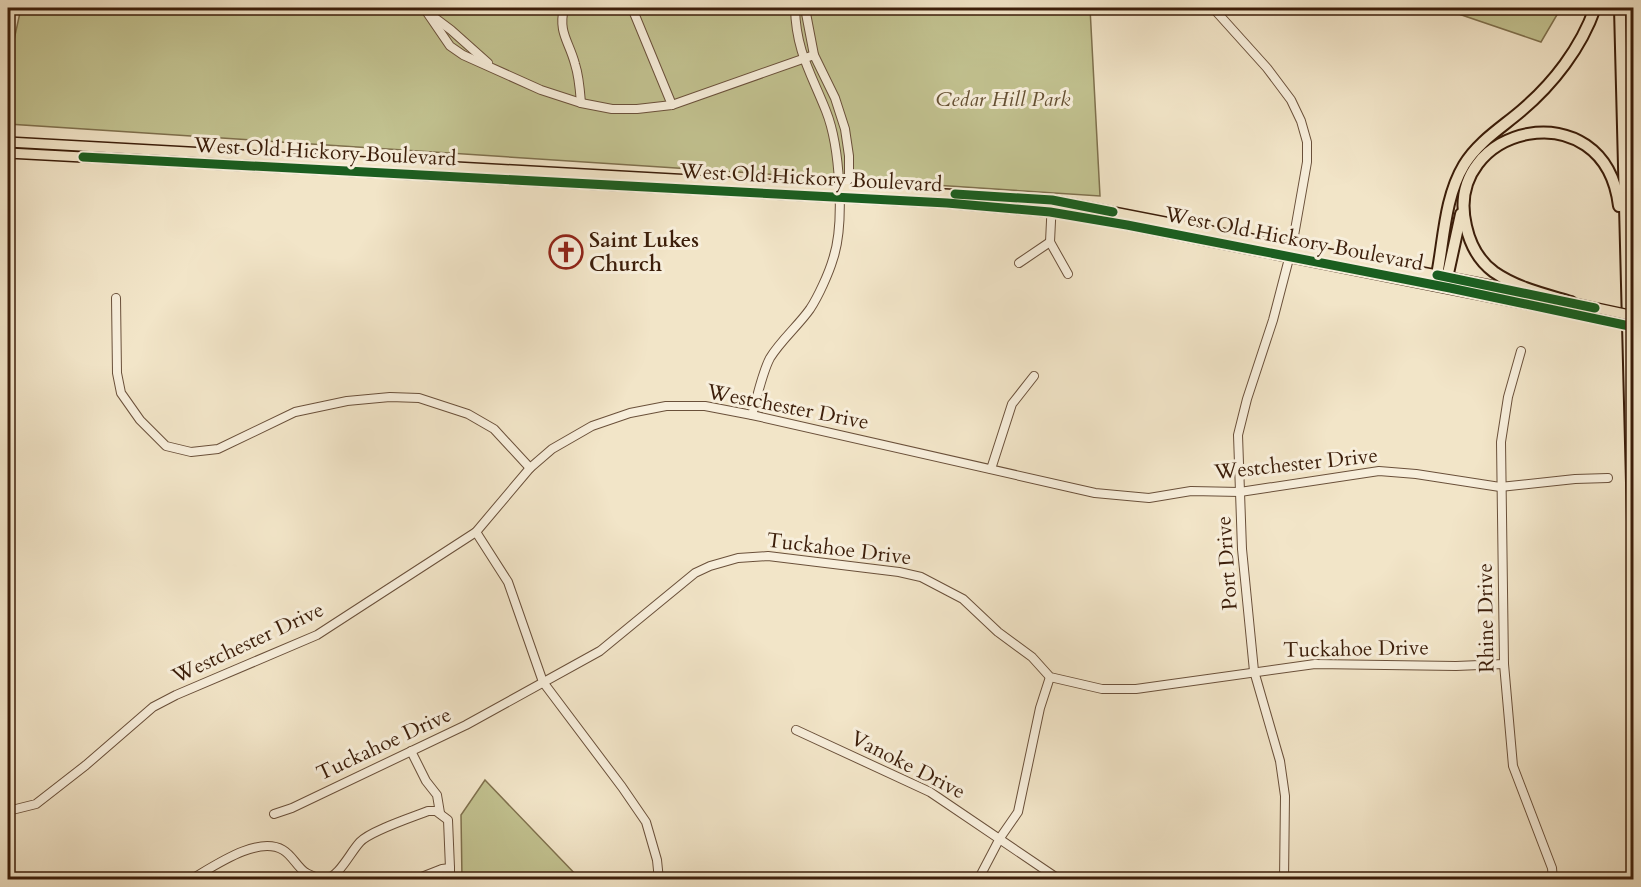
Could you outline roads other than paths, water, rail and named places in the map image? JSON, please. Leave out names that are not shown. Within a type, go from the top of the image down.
[{"type":"highway","points":[[1441,281],[1453,190],[1463,167],[1477,148],[1522,110],[1558,73],[1575,48],[1595,8]]},
{"type":"highway","points":[[1620,8],[1634,561]]},
{"type":"highway","points":[[1441,281],[1470,177],[1477,165],[1488,153],[1510,138],[1534,132],[1549,132],[1565,135],[1588,147],[1606,164],[1618,196],[1626,295]]},
{"type":"highway","points":[[1466,191],[1464,210],[1467,230],[1471,243],[1485,263],[1493,271],[1523,288],[1571,302]]},
{"type":"main road","name":"West Old Hickory Boulevard","points":[[8,141],[841,193],[1050,212],[1290,251]]},
{"type":"main road","name":"West Old Hickory Boulevard","points":[[8,153],[841,193],[1052,200],[1592,312],[1634,316]]},
{"type":"main road","name":"West Old Hickory Boulevard","points":[[1441,281],[1571,302],[1634,327]]},
{"type":"street","points":[[564,8],[561,19],[562,34],[575,64],[581,103]]},
{"type":"street","points":[[632,8],[672,105]]},
{"type":"street","points":[[752,415],[770,359],[811,307],[834,258],[841,193],[830,122],[803,60],[795,8]]},
{"type":"street","points":[[806,8],[814,55],[835,98],[845,129],[849,178],[841,193]]},
{"type":"street","name":"Port Drive","points":[[1213,8],[1291,100],[1301,121],[1307,142],[1307,162],[1290,251],[1273,320],[1247,399],[1238,435],[1242,549],[1254,671],[1280,762],[1285,796],[1284,879]]},
{"type":"street","points":[[426,10],[501,72]]},
{"type":"street","points":[[426,10],[450,46],[463,55],[541,90],[581,103],[624,110],[672,105],[814,55]]},
{"type":"street","points":[[1052,200],[1050,242],[1068,274]]},
{"type":"street","points":[[1019,263],[1050,242]]},
{"type":"street","points":[[116,298],[117,373],[121,393],[140,420],[166,446],[191,452],[218,449],[295,412],[347,401],[390,397],[419,398],[468,414],[494,429],[530,468]]},
{"type":"street","name":"Rhine Drive","points":[[1521,351],[1508,397],[1501,442],[1504,664],[1513,766],[1553,879]]},
{"type":"street","points":[[992,469],[1012,404],[1034,376]]},
{"type":"street","name":"Westchester Drive","points":[[8,811],[36,804],[86,765],[153,707],[317,635],[476,532],[530,468],[552,449],[592,426],[630,413],[666,406],[705,406],[1114,495],[1149,498],[1191,491],[1240,492],[1379,471],[1416,474],[1500,487],[1608,478]]},
{"type":"street","points":[[476,532],[508,582],[543,682],[646,822],[657,860],[659,879]]},
{"type":"street","name":"Tuckahoe Drive","points":[[274,814],[292,808],[466,725],[600,651],[695,573],[738,558],[768,556],[900,572],[921,577],[963,599],[998,632],[1032,657],[1050,676],[1102,689],[1136,689],[1315,664],[1456,666],[1504,664]]},
{"type":"street","points":[[978,879],[1000,838],[1018,813],[1040,708],[1050,676]]},
{"type":"street","name":"Vanoke Drive","points":[[796,730],[930,792],[1060,879]]},
{"type":"street","points":[[411,751],[426,781],[437,795],[440,813]]},
{"type":"street","points":[[190,879],[235,856],[263,845],[283,850],[305,876],[329,879],[361,840],[429,811],[440,813],[448,820],[450,879]]},
{"type":"street","points":[[414,879],[450,868]]},
{"type":"place","name":"Saint Lukes Church","points":[[566,252]]},
{"type":"park label","name":"Cedar Hill Park","points":[[1003,99]]}]
